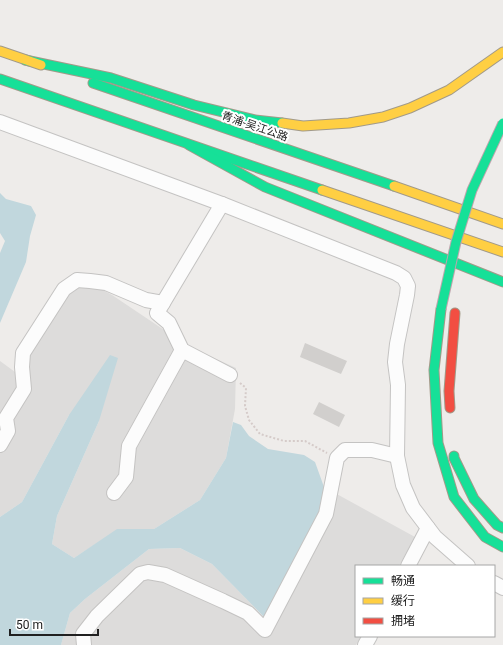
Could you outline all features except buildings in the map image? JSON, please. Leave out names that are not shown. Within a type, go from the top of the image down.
[{"type":"main road","name":"青浦-吴江公路","points":[[0,51],[503,224]]},
{"type":"main road","points":[[25,60],[111,78],[194,105],[255,120],[304,126],[349,123],[383,117],[410,108],[448,90],[503,52]]},
{"type":"main road","points":[[0,80],[503,252]]},
{"type":"main road","points":[[503,123],[472,190],[456,242],[441,309],[434,370],[438,443],[454,497],[485,537],[503,547]]},
{"type":"main road","points":[[189,145],[265,187],[503,282]]},
{"type":"main road","points":[[468,246],[479,208]]},
{"type":"main road","points":[[462,276],[465,261]]},
{"type":"main road","points":[[451,413],[449,390],[456,309]]},
{"type":"main road","points":[[453,443],[454,458],[474,499],[497,525],[503,528]]},
{"type":"street","points":[[0,122],[222,204],[396,273],[404,278],[408,286],[395,362],[398,385],[397,456],[403,485],[413,508],[435,537],[467,565]]},
{"type":"street","points":[[222,204],[157,313],[169,323],[182,350],[230,375]]},
{"type":"street","points":[[0,445],[8,431],[6,418],[24,389],[22,367],[23,353],[64,289],[77,280],[106,283],[146,300],[163,303]]},
{"type":"street","points":[[114,493],[126,477],[129,446],[182,350]]},
{"type":"street","points":[[84,645],[83,634],[97,616],[140,574],[148,572],[165,575],[230,604],[248,613],[265,630],[326,514],[337,458],[345,450],[372,450],[397,456]]},
{"type":"street","points":[[409,565],[428,528]]},
{"type":"path","points":[[230,375],[246,388],[245,406],[249,420],[260,434],[284,441],[305,441],[337,458]]},
{"type":"shaded area","points":[[73,274],[112,295],[188,346],[236,368],[235,409],[226,458],[200,500],[154,529],[117,530],[74,558],[52,544],[57,516],[99,421],[69,415],[22,502],[0,517],[0,361],[15,372],[17,348],[58,287]]},
{"type":"shaded area","points":[[324,487],[415,537],[400,565],[355,565],[355,637],[360,637],[356,645],[61,645],[70,613],[85,599],[149,549],[180,548],[212,564],[264,617],[320,513]]},
{"type":"water","points":[[0,193],[6,199],[31,206],[36,215],[30,236],[26,262],[0,323],[0,253],[5,241],[0,233]]},
{"type":"water","points":[[110,355],[118,358],[99,421],[57,516],[52,544],[74,558],[117,529],[154,529],[200,500],[226,458],[233,422],[241,425],[249,436],[268,449],[304,455],[315,462],[324,487],[320,513],[264,617],[212,564],[180,548],[149,549],[85,599],[70,613],[61,645],[0,645],[0,517],[22,502],[69,415]]},
{"type":"traffic: fast","points":[[25,60],[111,78],[194,105],[255,120],[282,123]]},
{"type":"traffic: fast","points":[[0,79],[322,190]]},
{"type":"traffic: fast","points":[[93,83],[394,186]]},
{"type":"traffic: fast","points":[[441,309],[456,242],[472,190],[503,123]]},
{"type":"traffic: fast","points":[[189,145],[265,187],[503,282]]},
{"type":"traffic: fast","points":[[441,309],[434,370],[438,443],[454,497],[485,537],[503,547]]},
{"type":"traffic: fast","points":[[454,456],[474,499],[497,525],[503,528]]},
{"type":"traffic: slow","points":[[0,51],[41,65]]},
{"type":"traffic: slow","points":[[282,123],[303,126],[349,123],[383,117],[410,108],[449,90],[503,52]]},
{"type":"traffic: slow","points":[[394,186],[503,224]]},
{"type":"traffic: slow","points":[[322,190],[503,252]]},
{"type":"traffic: jam","points":[[450,408],[449,391],[455,313]]}]
